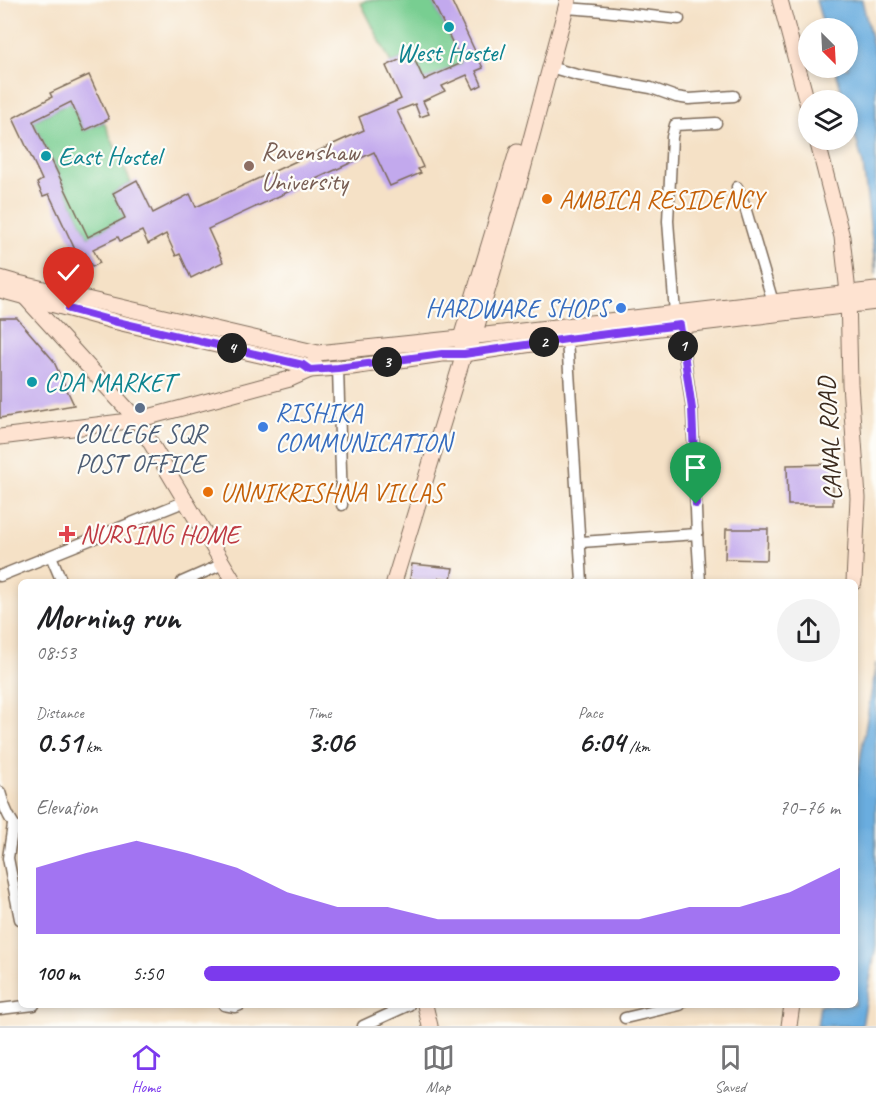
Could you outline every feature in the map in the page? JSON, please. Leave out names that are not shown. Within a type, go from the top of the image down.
[{"type":"main road","points":[[780,0],[804,90]]},
{"type":"main road","points":[[468,337],[523,169],[565,3]]},
{"type":"main road","points":[[395,579],[464,354],[542,71],[565,3]]},
{"type":"main road","name":"CANAL ROAD","points":[[820,150],[842,237],[852,299],[850,384],[858,498],[854,579]]},
{"type":"main road","points":[[7,280],[318,353],[468,337],[678,319],[852,299],[876,290]]},
{"type":"main road","points":[[7,280],[137,420],[232,579]]},
{"type":"main road","points":[[0,290],[113,321],[303,365],[310,370]]},
{"type":"main road","points":[[0,437],[137,420],[290,379],[310,370],[442,354],[464,354],[567,339],[773,302],[852,299],[876,302]]},
{"type":"main road","points":[[310,370],[318,353]]},
{"type":"main road","points":[[426,1008],[430,1026]]},
{"type":"main road","points":[[789,1026],[792,1008]]},
{"type":"street","points":[[565,3],[593,10],[679,19]]},
{"type":"street","points":[[550,67],[577,75],[651,88],[676,97],[689,99],[735,96]]},
{"type":"street","points":[[700,579],[692,409],[678,319],[668,221],[672,137],[675,125],[716,123]]},
{"type":"street","points":[[737,187],[773,302]]},
{"type":"street","points":[[567,339],[582,579]]},
{"type":"street","points":[[338,368],[342,505]]},
{"type":"street","points":[[0,576],[186,501]]},
{"type":"street","points":[[581,542],[697,534]]},
{"type":"street","points":[[51,556],[61,579]]},
{"type":"street","points":[[189,579],[223,564]]},
{"type":"street","points":[[0,792],[13,825],[18,830]]},
{"type":"street","points":[[13,825],[4,859],[18,912]]},
{"type":"street","points":[[0,1009],[18,1007]]},
{"type":"street","points":[[363,1026],[402,1008]]},
{"type":"street","points":[[625,1018],[667,1008]]},
{"type":"green space","points":[[367,0],[432,0],[462,63],[424,80],[412,55],[391,63],[361,3]]},
{"type":"green space","points":[[71,102],[84,131],[104,122],[131,183],[113,193],[125,218],[88,237],[33,121]]},
{"type":"water","points":[[816,0],[862,0],[876,58],[876,274],[863,164],[858,146],[858,90],[841,90],[838,78],[858,78],[858,18],[821,18]]},
{"type":"water","points":[[876,663],[876,945],[862,1026],[817,1026],[820,1008],[858,1008],[858,774]]},
{"type":"building","points":[[432,0],[451,0],[483,68],[476,71],[482,85],[474,89],[467,75],[442,86],[445,91],[423,101],[429,114],[420,117],[415,104],[397,111],[423,167],[418,169],[421,173],[390,186],[374,152],[208,229],[223,262],[191,278],[180,254],[176,256],[166,234],[148,244],[142,231],[120,241],[118,237],[93,249],[100,263],[92,267],[85,253],[78,256],[49,194],[43,196],[37,183],[42,180],[13,118],[52,97],[50,93],[89,75],[109,119],[84,131],[71,102],[33,121],[88,237],[125,218],[113,193],[137,180],[153,213],[190,194],[196,207],[364,130],[359,117],[401,99],[386,66],[412,54],[424,80],[462,63]]},
{"type":"building","name":"CDA MARKET","points":[[0,318],[17,318],[53,360],[74,405],[0,418]]},
{"type":"building","points":[[833,464],[833,505],[788,505],[787,465]]},
{"type":"building","points":[[726,529],[768,529],[767,560],[725,559]]},
{"type":"building","points":[[412,564],[453,568],[451,579],[410,579]]},
{"type":"place","name":"West Hostel","points":[[449,27]]},
{"type":"place","name":"East Hostel","points":[[46,156]]},
{"type":"place","name":"Ravenshaw University","points":[[249,166]]},
{"type":"place","name":"AMBICA RESIDENCY","points":[[547,199]]},
{"type":"place","name":"HARDWARE SHOPS","points":[[621,308]]},
{"type":"place","name":"CDA MARKET","points":[[32,382]]},
{"type":"place","name":"COLLEGE SQR POST OFFICE","points":[[140,408]]},
{"type":"place","name":"RISHIKA COMMUNICATION","points":[[263,427]]},
{"type":"place","name":"UNNIKRISHNA VILLAS","points":[[208,492]]},
{"type":"place","name":"NURSING HOME","points":[[67,534]]},
{"type":"route","points":[[69,309],[303,365],[310,370],[442,354],[464,354],[680,325],[692,409],[696,504]]}]
